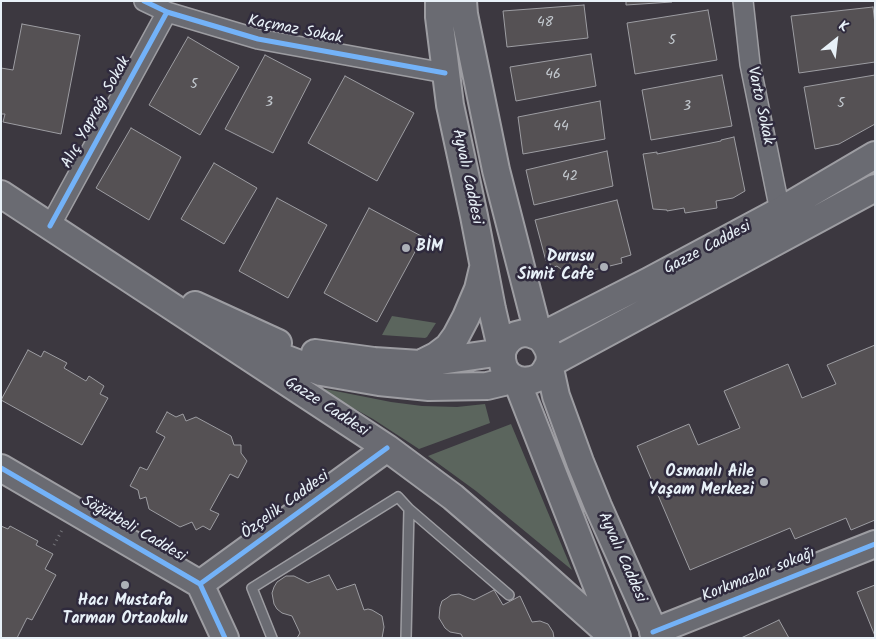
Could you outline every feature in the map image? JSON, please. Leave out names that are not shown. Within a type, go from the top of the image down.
[{"type":"main road","name":"Ayvalı Caddesi","points":[[439,1],[439,17],[450,105],[504,368],[509,375],[516,379],[615,638]]},
{"type":"main road","name":"Ayvalı Caddesi","points":[[464,1],[464,14],[496,170],[539,337],[548,348],[549,364],[556,396],[580,462],[655,635]]},
{"type":"main road","name":"Gazze Caddesi","points":[[539,337],[649,281],[780,210],[875,155]]},
{"type":"main road","name":"Gazze Caddesi","points":[[549,364],[875,188]]},
{"type":"main road","name":"Gazze Caddesi","points":[[1,194],[387,448],[453,497],[615,638]]},
{"type":"main road","points":[[420,364],[448,347],[456,336],[478,288],[484,265]]},
{"type":"main road","name":"Gazze Caddesi","points":[[119,271],[279,344],[321,355],[420,364],[502,352]]},
{"type":"main road","name":"Gazze Caddesi","points":[[119,271],[230,333],[284,358],[321,372],[379,382],[429,387],[487,386],[516,379]]},
{"type":"main road","points":[[502,352],[505,345],[516,335],[524,333],[539,337]]},
{"type":"main road","points":[[516,379],[524,381],[540,377],[546,371],[549,364]]},
{"type":"main road","name":"Özçelik Caddesi","points":[[200,584],[387,448]]},
{"type":"main road","name":"Söğütbeli Caddesi","points":[[1,468],[200,584]]},
{"type":"main road","name":"Korkmazlar sokağı","points":[[655,635],[875,544]]},
{"type":"main road","points":[[200,584],[225,638]]},
{"type":"street","name":"Kaçmaz Sokak","points":[[144,1],[166,12],[258,39],[445,73]]},
{"type":"street","name":"Varto Sokak","points":[[743,1],[750,64],[780,210]]},
{"type":"street","name":"Alıç Yaprağı Sokak","points":[[50,226],[166,12]]},
{"type":"lane","points":[[272,638],[252,588],[398,497],[409,509],[509,595]]},
{"type":"lane","points":[[406,638],[409,509]]},
{"type":"lane","points":[[400,638],[406,613]]},
{"type":"shaded area","points":[[392,316],[436,323],[425,338],[382,335]]},
{"type":"shaded area","points":[[315,387],[422,406],[457,407],[485,404],[490,423],[419,449],[373,419]]},
{"type":"shaded area","points":[[511,424],[572,570],[476,491],[428,456]]},
{"type":"building","points":[[626,1],[672,1],[672,2],[626,5]]},
{"type":"building","points":[[584,5],[588,38],[507,47],[503,11]]},
{"type":"building","points":[[873,7],[875,62],[799,73],[791,16]]},
{"type":"building","points":[[708,10],[717,60],[635,74],[627,23]]},
{"type":"building","points":[[22,24],[80,35],[61,134],[3,122],[5,114],[1,114],[1,68],[13,70]]},
{"type":"building","points":[[188,37],[239,67],[200,135],[149,105]]},
{"type":"building","points":[[591,54],[596,86],[516,101],[510,67]]},
{"type":"building","points":[[265,55],[311,79],[273,153],[225,129]]},
{"type":"building","points":[[722,75],[732,126],[651,140],[642,90]]},
{"type":"building","points":[[875,75],[875,124],[839,144],[815,149],[804,87]]},
{"type":"building","points":[[345,76],[414,113],[377,181],[308,143]]},
{"type":"building","points":[[600,101],[605,139],[523,154],[518,117]]},
{"type":"building","points":[[131,128],[181,157],[149,220],[96,188]]},
{"type":"building","points":[[734,137],[745,191],[733,198],[716,201],[717,208],[685,213],[684,208],[667,211],[653,209],[643,154],[657,152],[657,154]]},
{"type":"building","points":[[607,151],[613,186],[534,205],[526,170]]},
{"type":"building","points":[[214,163],[257,188],[224,244],[181,219]]},
{"type":"building","points":[[277,198],[327,225],[288,298],[239,271]]},
{"type":"building","points":[[617,200],[631,255],[621,258],[622,263],[581,273],[582,275],[567,279],[566,273],[557,266],[551,268],[549,260],[546,261],[535,220]]},
{"type":"building","points":[[369,208],[423,237],[377,322],[324,293]]},
{"type":"building","name":"Osmanlı Aile Yaşam Merkezi","points":[[875,345],[875,520],[851,530],[846,518],[795,539],[790,528],[690,570],[637,446],[689,424],[698,445],[740,428],[724,391],[788,364],[802,398],[836,384],[827,365]]},
{"type":"building","points":[[28,350],[41,357],[44,351],[67,363],[64,368],[86,381],[89,376],[104,386],[100,394],[108,398],[82,445],[1,400]]},
{"type":"building","points":[[167,412],[176,417],[183,414],[186,421],[196,417],[231,436],[234,445],[241,445],[241,453],[247,461],[238,478],[230,474],[210,510],[219,514],[210,530],[203,526],[196,530],[192,522],[180,527],[149,509],[146,497],[140,499],[138,490],[130,486],[140,467],[147,470],[165,437],[156,432]]},
{"type":"building","points":[[1,526],[8,529],[10,526],[38,541],[36,545],[53,554],[45,569],[56,575],[32,620],[27,618],[17,638],[1,638]]},
{"type":"building","points":[[329,575],[337,590],[355,584],[364,610],[372,610],[382,616],[384,627],[382,638],[297,638],[300,633],[292,616],[282,613],[274,604],[272,593],[274,587],[277,582],[286,576],[294,576],[308,583]]},
{"type":"building","points":[[875,585],[875,636],[857,592]]},
{"type":"building","points":[[494,590],[503,605],[520,596],[532,622],[540,621],[548,624],[554,638],[463,638],[461,634],[450,632],[445,628],[439,618],[442,601],[451,595],[459,594],[474,600]]},
{"type":"building","points":[[779,620],[789,638],[741,638]]},
{"type":"cycle path","points":[[144,1],[167,12],[258,39],[445,73]]},
{"type":"cycle path","points":[[50,226],[167,12]]},
{"type":"cycle path","points":[[200,584],[387,448]]},
{"type":"cycle path","points":[[1,468],[200,584],[225,638]]},
{"type":"cycle path","points":[[653,632],[875,544]]},
{"type":"place","name":"BİM","points":[[406,248]]},
{"type":"place","name":"Durusu Simit Cafe","points":[[604,267]]},
{"type":"place","name":"Osmanlı Aile Yaşam Merkezi","points":[[764,482]]},
{"type":"place","name":"Hacı Mustafa Tarman Ortaokulu","points":[[125,585]]}]
